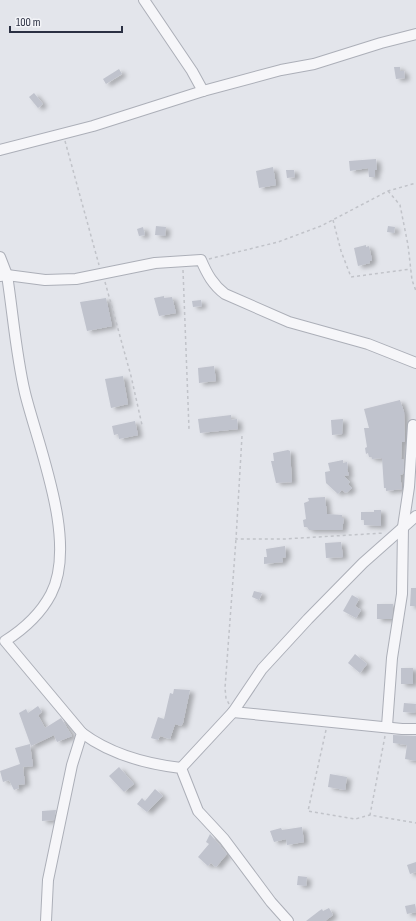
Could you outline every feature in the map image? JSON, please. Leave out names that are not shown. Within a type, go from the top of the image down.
[{"type":"street","points":[[144,0],[192,71],[203,91]]},
{"type":"street","points":[[0,150],[93,126],[203,91],[281,70],[314,64],[381,43],[416,34]]},
{"type":"street","points":[[0,257],[24,392],[53,490],[59,547],[56,580],[52,593],[41,611],[30,622],[2,643],[82,733],[93,741],[112,750],[140,760],[181,768]]},
{"type":"street","points":[[3,276],[52,280],[76,279],[155,263],[182,260],[201,260],[212,281],[225,294],[288,322],[368,344],[416,363]]},
{"type":"street","points":[[386,726],[392,658],[402,594],[399,530],[409,487],[413,425],[416,426]]},
{"type":"street","points":[[181,768],[233,712],[262,669],[364,563],[416,516]]},
{"type":"street","points":[[233,712],[386,726],[402,729],[416,729]]},
{"type":"street","points":[[46,921],[48,880],[72,765],[82,733]]},
{"type":"street","points":[[181,768],[198,811],[224,838],[271,902],[288,921]]},
{"type":"path","points":[[63,134],[131,376],[142,425]]},
{"type":"path","points":[[201,260],[278,242],[333,220],[388,191],[416,183]]},
{"type":"path","points":[[388,191],[400,205],[416,291]]},
{"type":"path","points":[[333,220],[341,251],[352,277],[411,270]]},
{"type":"path","points":[[182,260],[189,429]]},
{"type":"path","points":[[233,712],[226,698],[225,688],[242,436]]},
{"type":"path","points":[[236,539],[284,539],[399,530]]},
{"type":"path","points":[[328,721],[308,811],[355,819],[370,815],[416,823]]},
{"type":"path","points":[[370,815],[386,726]]},
{"type":"building","points":[[394,67],[400,67],[400,71],[404,71],[405,78],[396,79]]},
{"type":"building","points":[[119,69],[122,74],[106,84],[103,79]]},
{"type":"building","points":[[34,93],[43,104],[38,108],[29,97]]},
{"type":"building","points":[[376,159],[377,170],[375,170],[375,177],[369,177],[368,168],[350,171],[349,161]]},
{"type":"building","points":[[273,167],[276,185],[259,188],[256,171]]},
{"type":"building","points":[[286,170],[294,170],[295,177],[287,178]]},
{"type":"building","points":[[156,226],[166,227],[165,236],[155,235]]},
{"type":"building","points":[[388,226],[395,227],[394,233],[387,232]]},
{"type":"building","points":[[143,227],[145,235],[139,236],[137,229]]},
{"type":"building","points":[[366,245],[366,247],[369,246],[372,260],[370,263],[358,266],[354,248]]},
{"type":"building","points":[[164,296],[164,298],[172,297],[176,313],[159,316],[154,298]]},
{"type":"building","points":[[106,298],[112,326],[87,331],[80,302]]},
{"type":"building","points":[[201,300],[202,306],[193,307],[192,301]]},
{"type":"building","points":[[214,366],[216,381],[199,383],[198,368]]},
{"type":"building","points":[[123,376],[128,404],[111,408],[105,379]]},
{"type":"building","points":[[400,400],[404,412],[405,442],[402,442],[401,460],[403,459],[404,465],[403,474],[400,475],[402,489],[386,491],[386,488],[384,488],[382,458],[372,459],[372,457],[369,457],[368,453],[366,454],[365,448],[367,447],[364,428],[369,428],[364,409]]},
{"type":"building","points":[[231,415],[231,420],[237,419],[238,429],[200,433],[198,419]]},
{"type":"building","points":[[343,419],[342,434],[332,435],[331,420]]},
{"type":"building","points":[[135,421],[138,435],[119,439],[118,434],[114,435],[112,426]]},
{"type":"building","points":[[288,450],[290,451],[292,482],[276,483],[271,461],[274,461],[273,453]]},
{"type":"building","points":[[343,460],[343,463],[347,462],[349,475],[344,476],[350,482],[348,484],[352,488],[346,493],[342,490],[338,494],[326,483],[325,472],[330,471],[328,463]]},
{"type":"building","points":[[325,497],[327,514],[342,515],[342,518],[344,518],[342,530],[309,530],[307,527],[304,527],[303,520],[306,519],[304,503],[309,501],[308,498]]},
{"type":"building","points":[[374,510],[381,510],[381,526],[364,525],[364,520],[361,520],[361,512],[374,512]]},
{"type":"building","points":[[341,542],[343,557],[326,558],[325,543]]},
{"type":"building","points":[[285,546],[286,557],[282,558],[283,562],[264,564],[264,557],[267,557],[266,549]]},
{"type":"building","points":[[411,588],[416,588],[416,606],[410,606]]},
{"type":"building","points":[[254,591],[262,593],[259,600],[252,597]]},
{"type":"building","points":[[352,595],[359,599],[355,606],[361,610],[356,618],[343,611]]},
{"type":"building","points":[[377,604],[393,604],[392,619],[377,619]]},
{"type":"building","points":[[355,654],[367,664],[360,673],[348,663]]},
{"type":"building","points":[[401,668],[413,668],[413,684],[401,684]]},
{"type":"building","points":[[174,689],[190,690],[183,723],[181,726],[175,724],[170,739],[160,736],[158,740],[151,738],[158,717],[164,719],[170,693],[173,694]]},
{"type":"building","points":[[404,703],[416,704],[415,713],[403,712]]},
{"type":"building","points":[[38,706],[42,712],[38,715],[45,728],[61,718],[72,736],[57,742],[54,735],[31,746],[19,713],[26,709],[28,713]]},
{"type":"building","points":[[393,735],[416,736],[416,761],[405,759],[407,745],[393,743]]},
{"type":"building","points":[[30,744],[33,766],[23,767],[25,784],[18,785],[19,788],[14,790],[9,780],[3,782],[0,771],[20,764],[15,748]]},
{"type":"building","points":[[119,767],[134,784],[124,792],[109,776]]},
{"type":"building","points":[[330,774],[347,777],[345,790],[328,787]]},
{"type":"building","points":[[155,789],[163,796],[147,812],[137,804],[142,798],[145,801]]},
{"type":"building","points":[[56,810],[54,820],[42,821],[42,811]]},
{"type":"building","points":[[302,827],[304,842],[287,845],[286,839],[274,842],[270,831],[281,828],[282,830]]},
{"type":"building","points":[[210,834],[227,854],[216,867],[211,863],[208,866],[198,857],[209,844],[206,842]]},
{"type":"building","points":[[416,862],[416,872],[410,874],[407,865]]},
{"type":"building","points":[[298,876],[307,877],[306,886],[297,885]]},
{"type":"building","points":[[415,904],[416,912],[407,914],[405,906]]},
{"type":"building","points":[[329,908],[333,915],[325,921],[306,921],[322,909],[323,911]]}]
